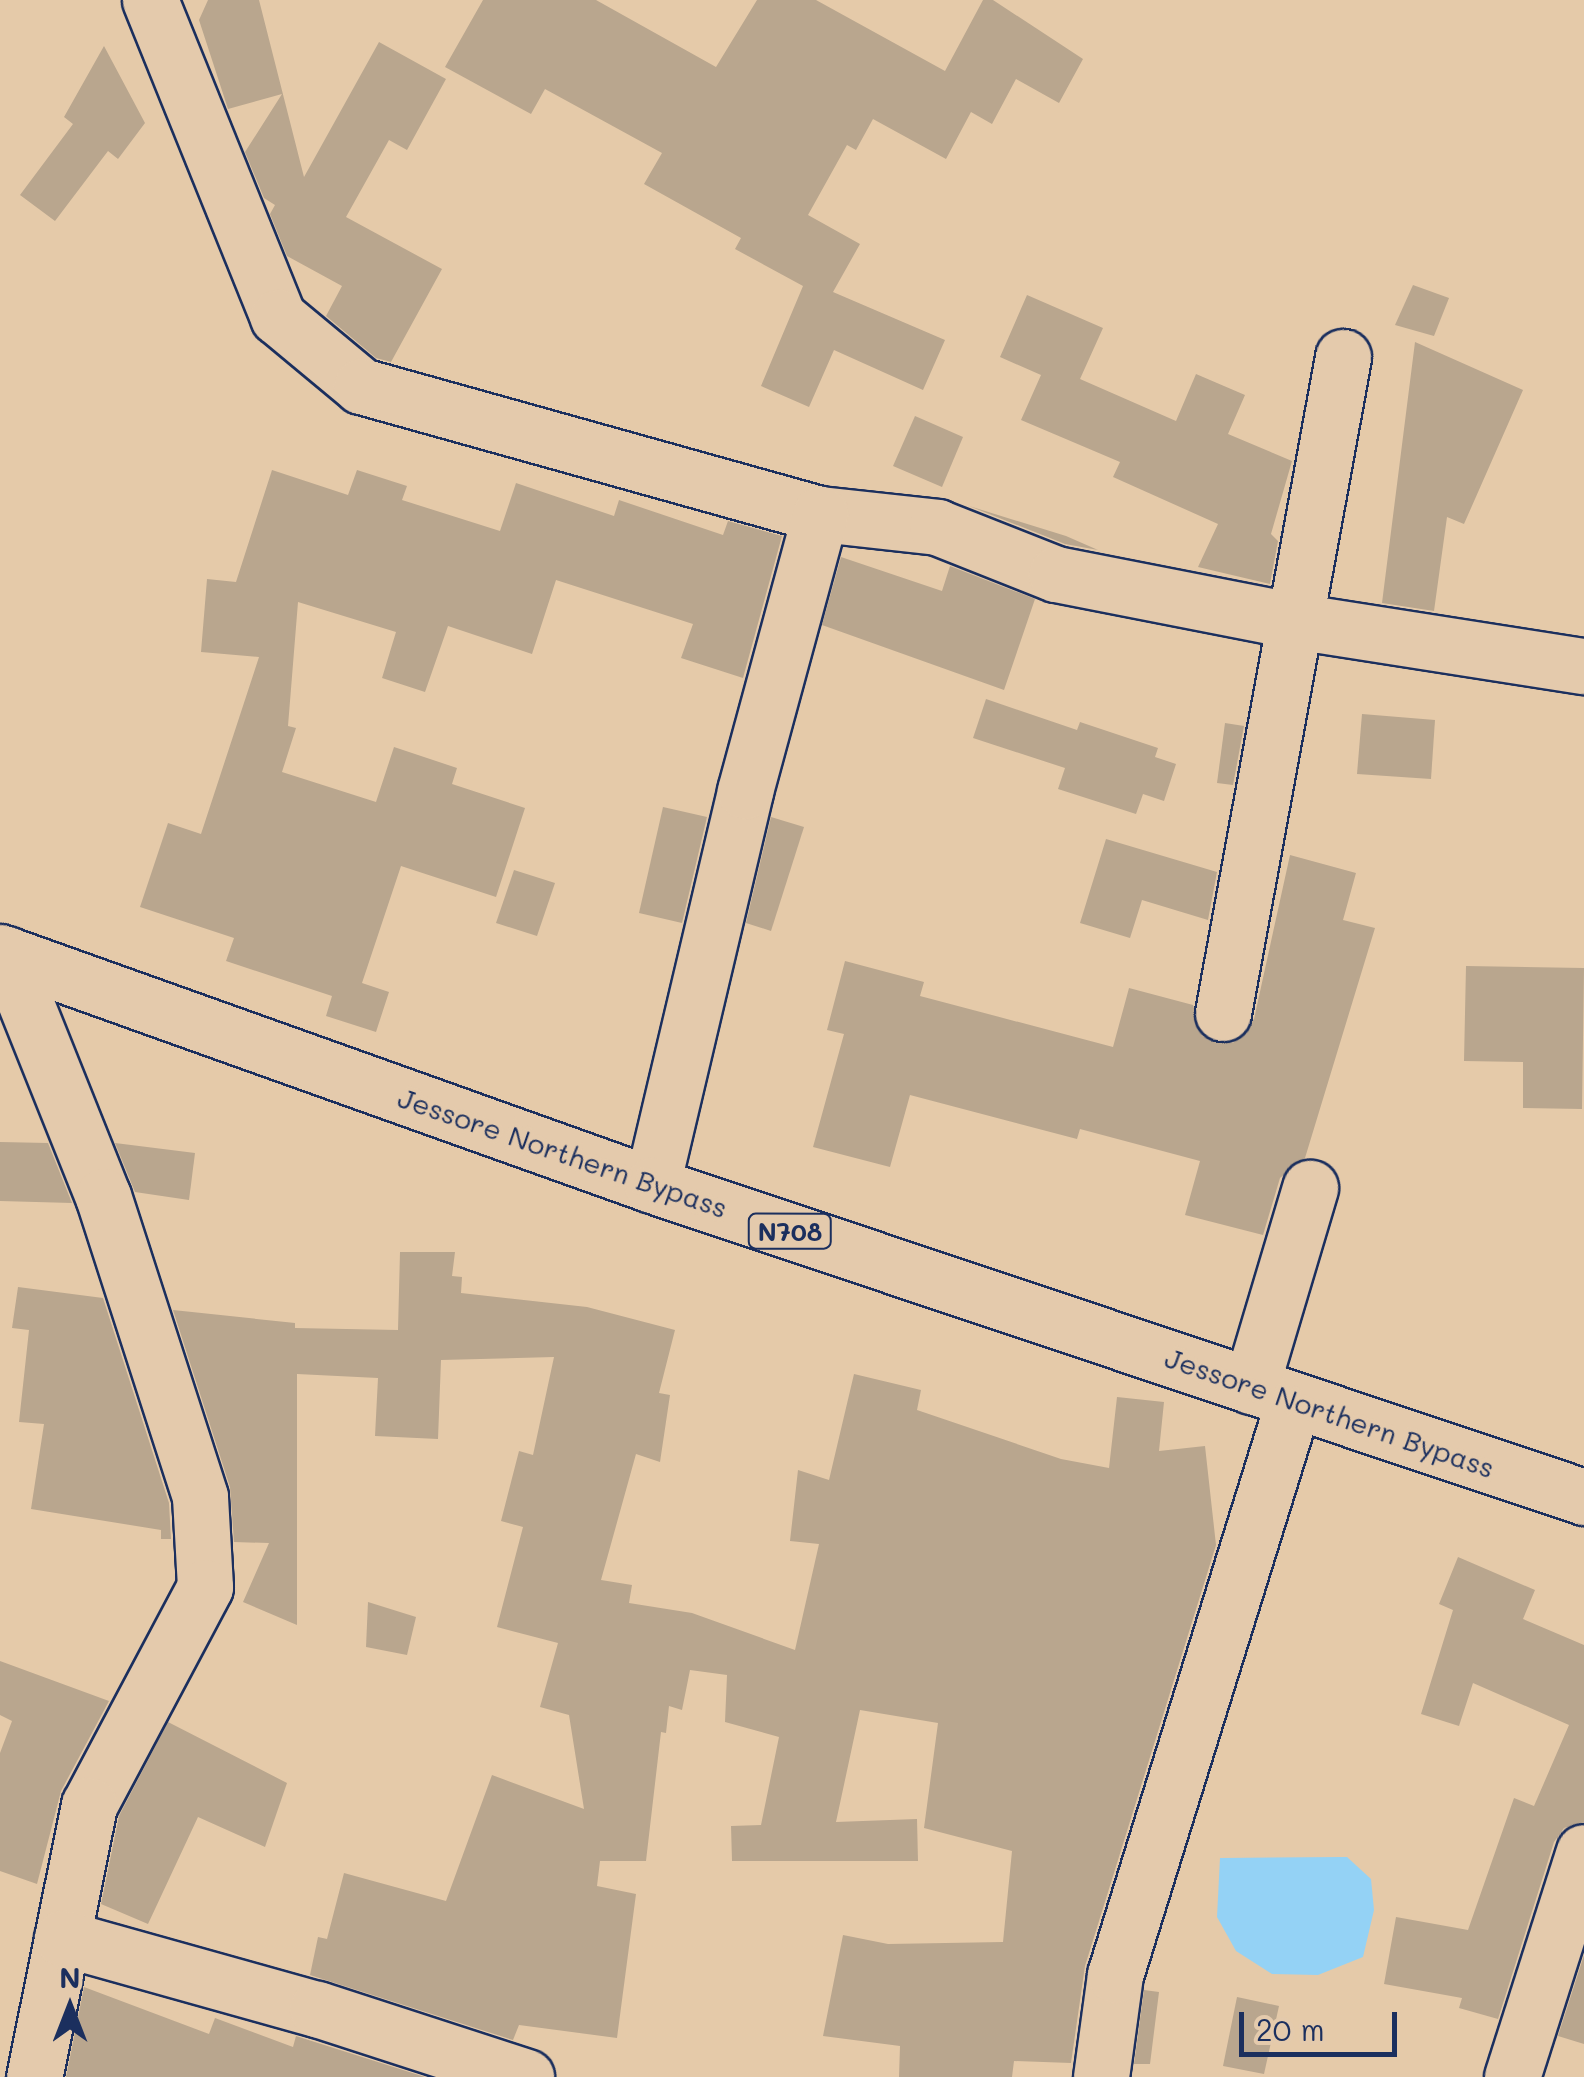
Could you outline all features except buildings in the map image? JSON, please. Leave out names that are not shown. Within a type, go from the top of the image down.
[{"type":"main road","points":[[150,0],[278,317],[361,386],[820,514],[937,527],[1056,574],[1295,622],[1584,666]]},
{"type":"main road","points":[[1224,1013],[1344,357]]},
{"type":"main road","points":[[652,1185],[745,792],[820,514]]},
{"type":"main road","points":[[3,953],[103,1196],[200,1497],[205,1587],[89,1806],[34,2077]]},
{"type":"main road","name":"Jessore Northern Bypass","points":[[3,953],[652,1185],[1584,1497]]},
{"type":"main road","points":[[1101,2077],[1120,1957],[1272,1393],[1310,1188]]},
{"type":"main road","points":[[1512,2077],[1584,1852]]},
{"type":"main road","points":[[62,1938],[317,2009],[526,2077]]},
{"type":"water","points":[[1347,1857],[1371,1879],[1374,1910],[1363,1957],[1318,1975],[1272,1974],[1236,1951],[1217,1917],[1220,1858]]}]
